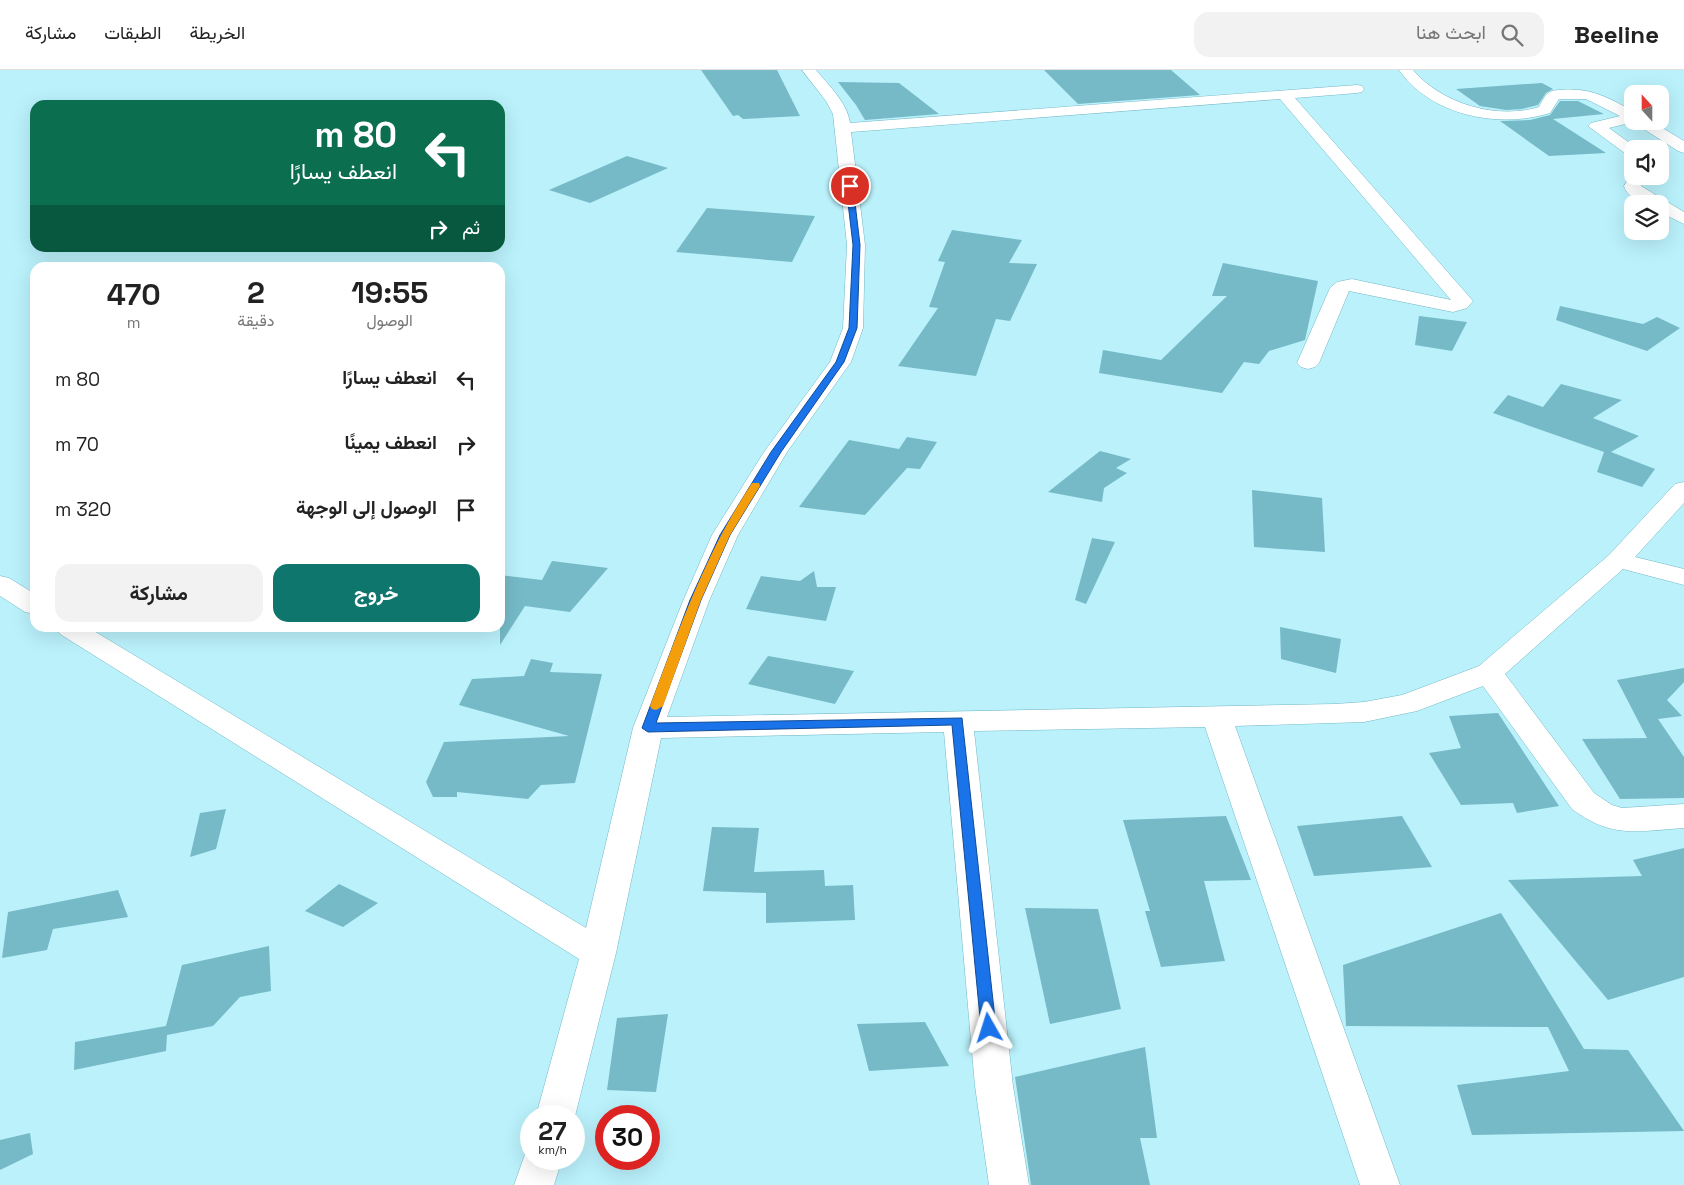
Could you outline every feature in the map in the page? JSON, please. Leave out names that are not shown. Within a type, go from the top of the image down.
[{"type":"street","points":[[558,1105],[598,952],[648,728],[696,600],[725,535],[776,452],[840,362],[853,328],[856,245],[841,114],[833,100],[809,70]]},
{"type":"street","points":[[1406,70],[1410,76],[1439,97],[1456,107],[1472,112],[1504,114],[1538,112],[1545,110],[1552,97],[1556,95],[1582,94],[1596,97],[1624,113]]},
{"type":"street","points":[[843,128],[1356,89]]},
{"type":"street","points":[[1283,94],[1463,301],[1453,306],[1352,285],[1344,286],[1340,288],[1308,363]]},
{"type":"street","points":[[1624,119],[1596,126],[1624,145]]},
{"type":"street","points":[[1655,130],[1684,148]]},
{"type":"street","points":[[1633,185],[1632,188],[1644,195]]},
{"type":"street","points":[[1669,210],[1684,219]]},
{"type":"street","points":[[648,728],[958,721],[1217,718],[1364,712],[1407,704],[1489,673],[1618,560],[1684,489]]},
{"type":"street","points":[[1618,560],[1684,577]]},
{"type":"street","points":[[0,584],[30,603]]},
{"type":"street","points":[[77,632],[598,952]]},
{"type":"street","points":[[1489,673],[1583,801],[1601,814],[1622,820],[1684,816]]},
{"type":"street","points":[[1217,718],[1380,1185]]},
{"type":"street","points":[[958,721],[994,1086],[1009,1185]]},
{"type":"street","points":[[534,1185],[539,1170]]},
{"type":"building","points":[[701,70],[777,70],[800,116],[743,119],[738,115],[733,116]]},
{"type":"building","points":[[1044,70],[1171,70],[1200,95],[1078,104]]},
{"type":"building","points":[[838,82],[899,83],[939,114],[865,120]]},
{"type":"building","points":[[1542,83],[1553,89],[1546,93],[1538,105],[1522,109],[1506,110],[1480,106],[1456,89]]},
{"type":"building","points":[[1560,101],[1578,101],[1604,114],[1553,119],[1606,153],[1549,156],[1500,121],[1530,120],[1550,115]]},
{"type":"building","points":[[627,156],[668,168],[590,203],[549,190]]},
{"type":"building","points":[[707,208],[815,216],[792,262],[676,252]]},
{"type":"building","points":[[952,230],[1022,240],[1009,263],[1037,264],[1010,321],[996,319],[976,376],[898,366],[938,308],[929,307],[945,262],[938,261]]},
{"type":"building","points":[[1223,263],[1318,281],[1305,340],[1269,351],[1259,364],[1244,362],[1222,393],[1099,373],[1103,350],[1161,360],[1227,296],[1212,296]]},
{"type":"building","points":[[1560,306],[1643,324],[1657,317],[1680,328],[1647,351],[1556,320]]},
{"type":"building","points":[[1419,316],[1467,322],[1452,351],[1415,345]]},
{"type":"building","points":[[1561,384],[1622,400],[1593,418],[1639,436],[1611,452],[1655,469],[1642,487],[1597,472],[1604,452],[1493,413],[1508,395],[1543,407]]},
{"type":"building","points":[[907,437],[937,442],[920,469],[907,468],[865,515],[799,507],[849,440],[899,449]]},
{"type":"building","points":[[1100,451],[1131,459],[1116,468],[1127,473],[1104,488],[1102,502],[1048,492]]},
{"type":"building","points":[[1252,490],[1322,498],[1325,552],[1254,547]]},
{"type":"building","points":[[1092,538],[1115,542],[1086,604],[1075,600]]},
{"type":"building","points":[[552,561],[608,568],[570,612],[525,606],[500,645],[500,632],[505,632],[505,576],[542,580]]},
{"type":"building","points":[[814,571],[817,587],[836,587],[826,621],[746,609],[761,576],[800,581]]},
{"type":"building","points":[[1280,627],[1341,639],[1336,673],[1281,659]]},
{"type":"building","points":[[768,656],[854,671],[835,704],[748,684]]},
{"type":"building","points":[[531,659],[553,663],[550,672],[602,674],[575,783],[541,785],[528,799],[457,792],[457,797],[433,797],[426,782],[444,742],[569,736],[459,705],[472,679],[524,676]]},
{"type":"building","points":[[1684,668],[1684,682],[1667,700],[1682,716],[1658,719],[1684,757],[1684,798],[1620,799],[1582,739],[1647,738],[1617,680]]},
{"type":"building","points":[[1498,713],[1559,806],[1517,813],[1513,803],[1461,805],[1429,753],[1461,748],[1449,716]]},
{"type":"building","points":[[226,809],[216,849],[190,857],[200,813]]},
{"type":"building","points":[[1226,816],[1251,880],[1204,881],[1225,961],[1161,967],[1145,911],[1150,911],[1123,820]]},
{"type":"building","points":[[1402,816],[1432,867],[1314,876],[1297,826]]},
{"type":"building","points":[[712,827],[759,828],[754,872],[824,870],[825,886],[853,885],[855,920],[766,923],[766,893],[703,891]]},
{"type":"building","points":[[1684,848],[1684,977],[1608,1000],[1508,880],[1642,876],[1633,860]]},
{"type":"building","points":[[339,884],[378,903],[343,927],[305,911]]},
{"type":"building","points":[[118,890],[128,917],[53,929],[47,950],[2,958],[8,912]]},
{"type":"building","points":[[1025,908],[1098,909],[1121,1009],[1050,1024]]},
{"type":"building","points":[[1501,913],[1584,1049],[1628,1050],[1684,1131],[1472,1135],[1457,1085],[1569,1071],[1548,1027],[1346,1026],[1343,965]]},
{"type":"building","points":[[269,946],[271,991],[240,997],[213,1026],[167,1035],[166,1051],[74,1070],[75,1042],[166,1026],[182,965]]},
{"type":"building","points":[[668,1014],[656,1092],[607,1090],[617,1018]]},
{"type":"building","points":[[925,1022],[949,1066],[869,1071],[857,1024]]},
{"type":"building","points":[[1145,1047],[1157,1138],[1140,1138],[1150,1185],[1031,1185],[1015,1077]]},
{"type":"building","points":[[30,1133],[33,1154],[0,1170],[0,1140]]},
{"type":"slow traffic","points":[[656,706],[696,600],[725,535],[755,486]]},
{"type":"route","points":[[850,186],[856,245],[853,328],[840,362],[776,452],[725,535],[696,600],[648,728],[958,721],[989,1028]]}]
